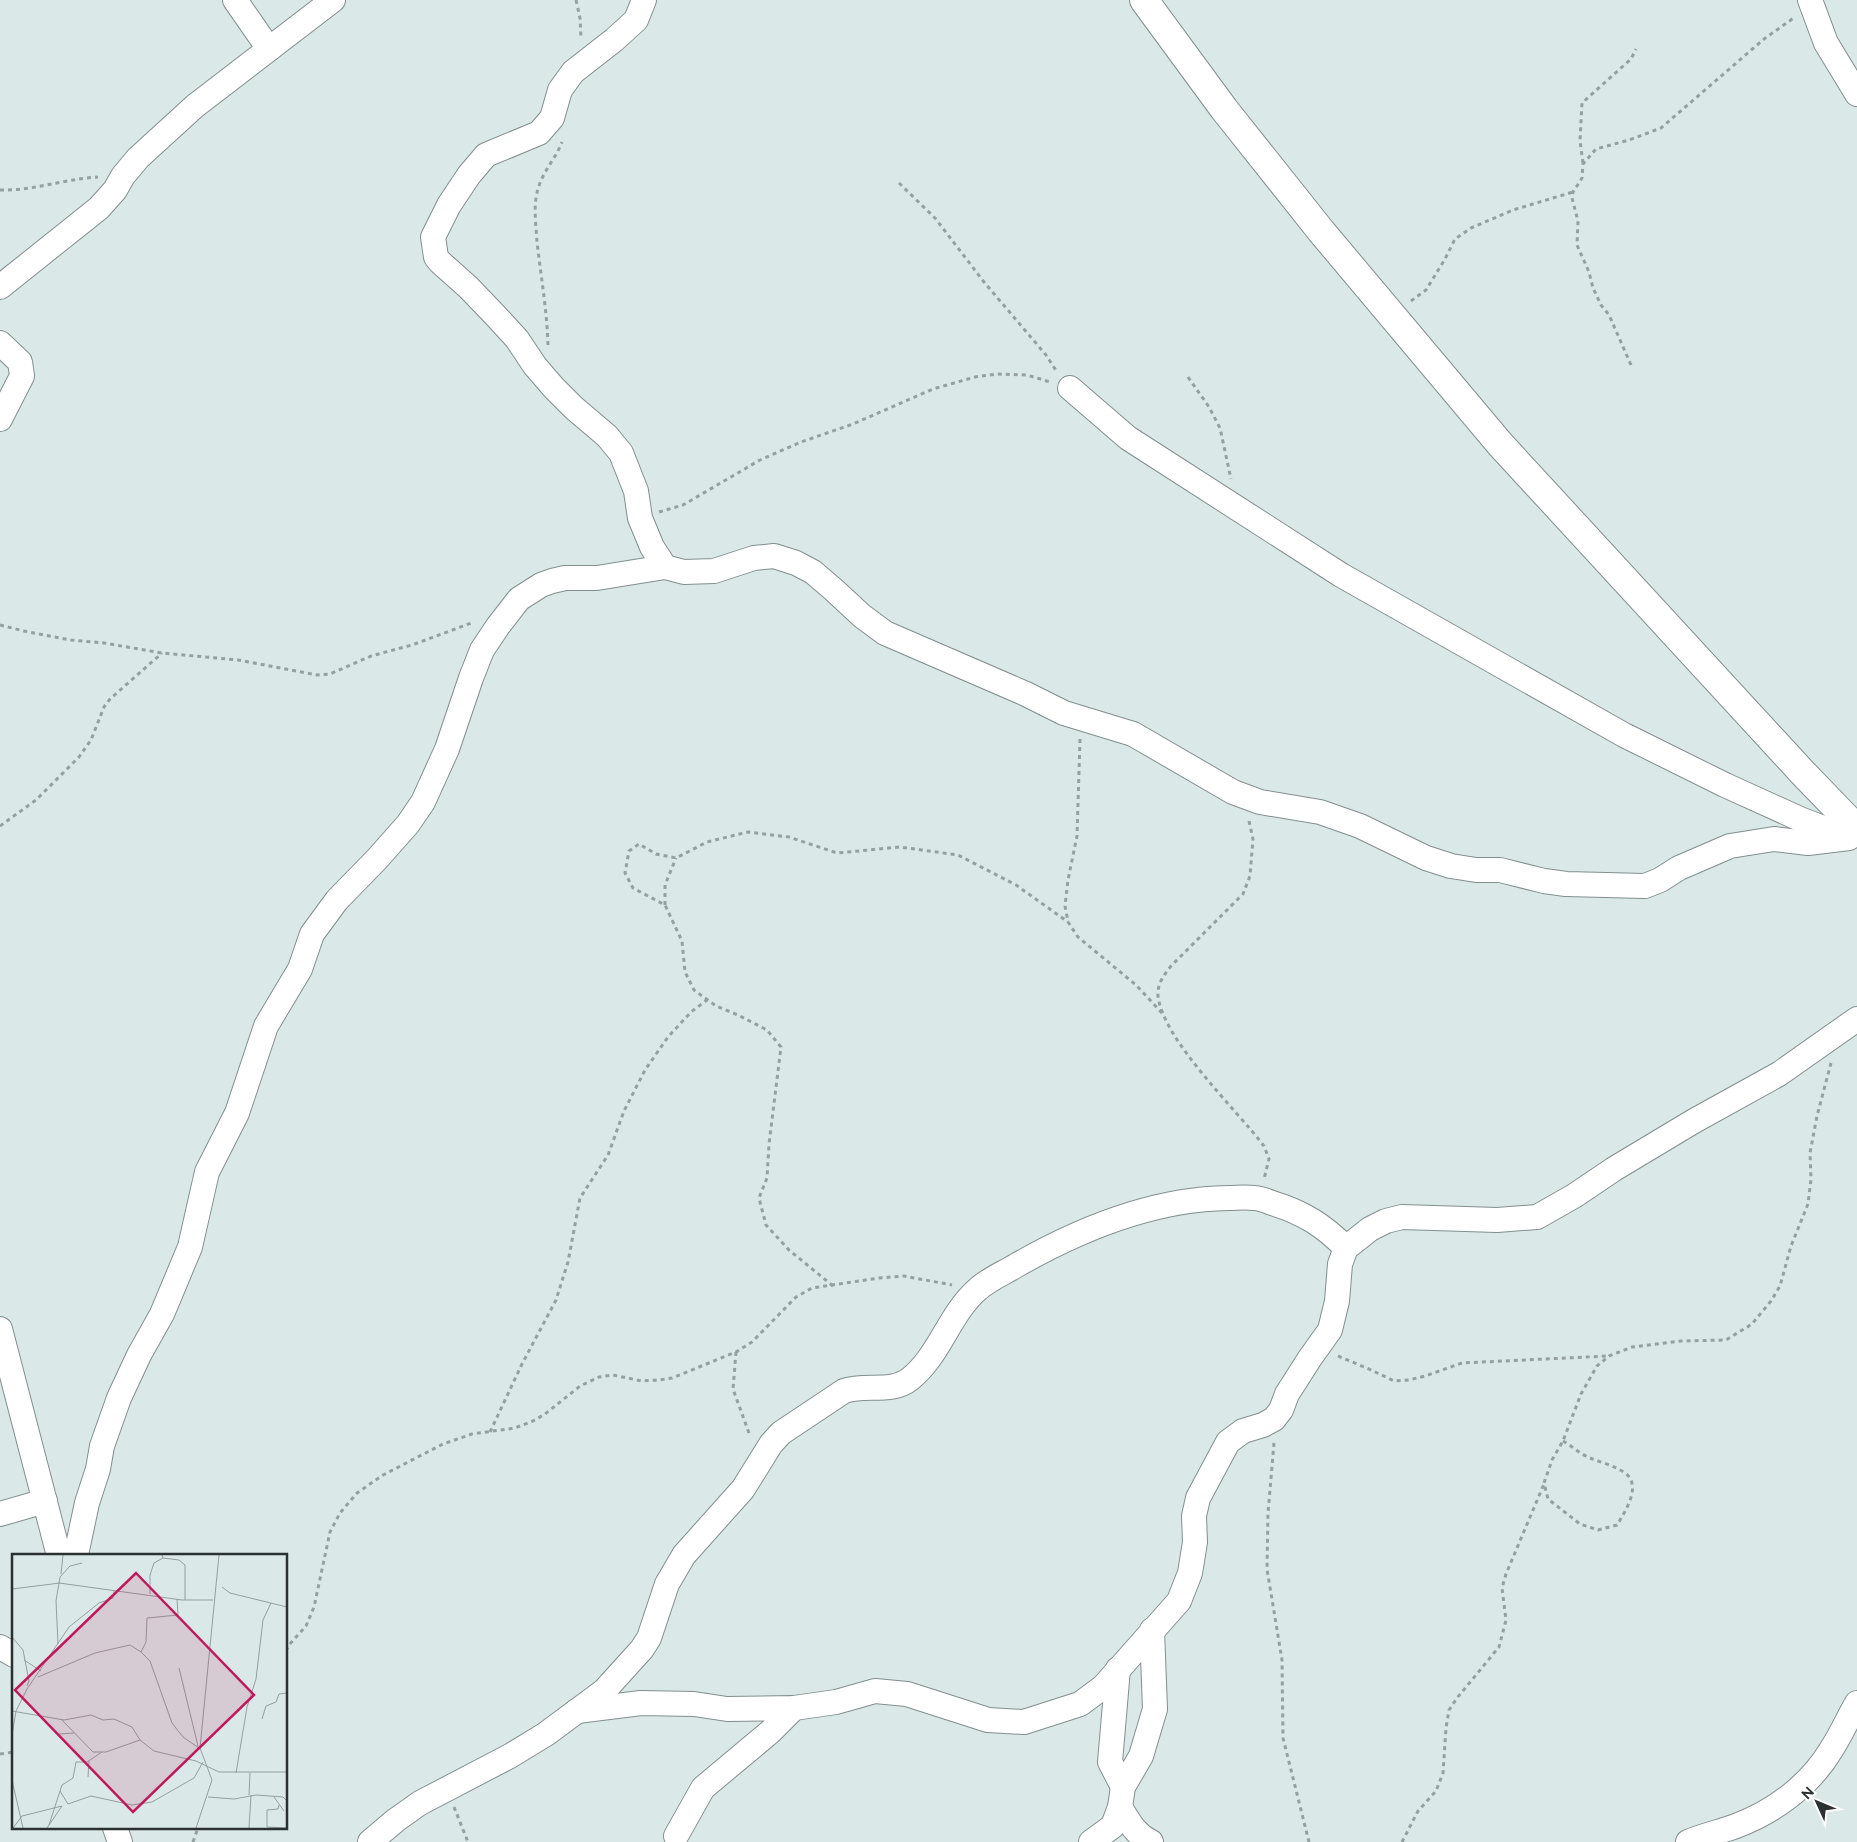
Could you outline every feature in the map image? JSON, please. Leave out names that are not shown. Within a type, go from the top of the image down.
[{"type":"street","points":[[235,0],[269,49]]},
{"type":"street","points":[[0,287],[99,208],[115,190],[123,176],[149,147],[196,106],[333,0]]},
{"type":"street","points":[[644,0],[636,20],[573,72],[560,90],[552,118],[539,133],[486,155],[459,190],[433,237],[436,257],[440,262],[494,314],[517,339],[545,378],[574,408],[607,436],[620,453],[636,491],[640,518],[652,547],[664,567]]},
{"type":"street","points":[[1144,0],[1230,116],[1321,231],[1500,444],[1796,765],[1854,836]]},
{"type":"street","points":[[1811,2],[1826,43],[1857,94]]},
{"type":"street","points":[[0,342],[20,362],[22,376],[0,419]]},
{"type":"street","points":[[1070,388],[1128,438],[1340,575],[1624,735],[1725,785],[1800,819],[1854,836]]},
{"type":"street","points":[[75,1554],[87,1503],[98,1469],[102,1446],[139,1355],[165,1307],[190,1247],[207,1172],[237,1113],[266,1026],[300,969],[312,934],[337,900],[408,824],[423,802],[447,749],[470,678],[482,650],[519,599],[541,584],[558,580],[597,578],[664,567],[684,572],[714,571],[754,558],[774,556],[796,563],[813,572],[862,616],[885,633],[1026,694],[1064,713],[1133,734],[1233,792],[1260,802],[1320,812],[1360,826],[1426,858],[1451,866],[1476,870],[1500,870],[1544,881],[1566,884],[1645,886],[1660,880],[1679,868],[1730,846],[1774,839],[1808,843],[1854,836]]},
{"type":"street","points":[[578,1711],[641,1703],[694,1704],[726,1709],[794,1708],[836,1702],[875,1691],[907,1694],[988,1720],[1024,1722],[1080,1704],[1103,1687],[1179,1601],[1190,1573],[1195,1542],[1194,1516],[1198,1498],[1228,1442],[1243,1431],[1263,1425],[1274,1419],[1281,1410],[1287,1394],[1330,1330],[1337,1300],[1340,1264],[1346,1248],[1370,1229],[1386,1221],[1402,1217],[1497,1220],[1537,1217],[1694,1121],[1779,1074],[1848,1025]]},
{"type":"street","points":[[370,1842],[420,1803],[510,1756],[546,1734],[604,1691],[642,1649],[649,1638],[667,1584],[684,1555],[743,1489],[771,1444],[781,1433],[853,1387],[897,1386],[909,1380],[940,1344],[962,1305],[980,1287],[1042,1252],[1109,1222],[1180,1201],[1212,1198],[1255,1198],[1290,1209],[1315,1221],[1330,1232],[1346,1248]]},
{"type":"street","points":[[0,1329],[58,1554]]},
{"type":"street","points":[[0,1514],[45,1500]]},
{"type":"street","points":[[1090,1842],[1112,1826],[1121,1797],[1142,1756],[1155,1709],[1152,1630]]},
{"type":"street","points":[[0,1647],[12,1654]]},
{"type":"street","points":[[1118,1669],[1110,1762],[1130,1825],[1140,1837],[1151,1842]]},
{"type":"street","points":[[1688,1842],[1736,1826],[1764,1814],[1794,1793],[1819,1769],[1857,1703]]},
{"type":"street","points":[[676,1836],[703,1788],[770,1732],[794,1708]]},
{"type":"street","points":[[116,1830],[120,1842]]},
{"type":"path","points":[[573,72],[582,50],[580,18],[576,0]]},
{"type":"path","points":[[1583,164],[1596,149],[1661,128],[1764,39],[1811,2]]},
{"type":"path","points":[[1631,365],[1609,315],[1597,296],[1577,245],[1578,221],[1572,198],[1573,192],[1582,178],[1583,164],[1580,141],[1582,103],[1631,59],[1636,49]]},
{"type":"path","points":[[545,378],[548,318],[541,283],[535,208],[537,190],[543,174],[557,154],[563,139]]},
{"type":"path","points":[[0,190],[39,188],[64,181],[123,176]]},
{"type":"path","points":[[899,183],[936,218],[984,282],[1046,355],[1070,388]]},
{"type":"path","points":[[1392,315],[1426,290],[1455,239],[1471,228],[1513,210],[1573,192]]},
{"type":"path","points":[[640,518],[683,505],[760,460],[814,437],[853,424],[933,389],[975,377],[997,374],[1028,375],[1070,388]]},
{"type":"path","points":[[1188,377],[1209,407],[1220,428],[1237,509]]},
{"type":"path","points":[[0,625],[71,640],[104,643],[162,653],[238,660],[317,676],[330,674],[371,656],[412,645],[476,621]]},
{"type":"path","points":[[0,826],[36,800],[79,757],[91,740],[104,707],[110,699],[162,653]]},
{"type":"path","points":[[1068,922],[1066,906],[1068,880],[1077,836],[1081,748],[1078,717]]},
{"type":"path","points":[[1162,1014],[1158,995],[1161,978],[1243,894],[1250,876],[1253,838],[1248,816],[1233,792]]},
{"type":"path","points":[[665,905],[633,888],[624,873],[629,851],[639,844],[656,854],[676,858],[707,842],[748,832],[789,837],[837,853],[900,847],[958,854],[1016,885],[1068,922],[1078,937],[1136,985],[1162,1014],[1192,1060],[1264,1146],[1269,1159],[1266,1176],[1255,1198]]},
{"type":"path","points":[[676,858],[665,885],[665,905],[682,941],[685,972],[694,990],[716,1006],[766,1030],[781,1047],[769,1144],[767,1178],[759,1198],[766,1225],[789,1250],[833,1286]]},
{"type":"path","points":[[490,1432],[522,1364],[556,1300],[568,1262],[580,1198],[608,1155],[624,1111],[645,1070],[668,1037],[691,1012],[707,1000]]},
{"type":"path","points":[[1402,1842],[1418,1811],[1436,1791],[1443,1772],[1449,1710],[1500,1647],[1506,1620],[1502,1588],[1506,1574],[1552,1460],[1563,1441],[1581,1394],[1597,1366],[1609,1356],[1632,1346],[1681,1341],[1726,1340],[1752,1324],[1771,1301],[1780,1286],[1791,1246],[1808,1204],[1811,1179],[1810,1153],[1817,1116],[1848,1025]]},
{"type":"path","points":[[288,1648],[306,1626],[314,1607],[330,1532],[340,1512],[357,1493],[383,1475],[443,1444],[472,1434],[515,1428],[532,1421],[545,1414],[580,1386],[599,1377],[613,1375],[642,1381],[672,1378],[736,1352],[752,1342],[785,1306],[812,1288],[904,1276],[941,1283],[980,1287]]},
{"type":"path","points":[[736,1352],[733,1389],[759,1463]]},
{"type":"path","points":[[1314,1352],[1345,1359],[1394,1381],[1425,1376],[1462,1363],[1609,1356]]},
{"type":"path","points":[[1274,1419],[1268,1513],[1267,1569],[1282,1660],[1283,1738],[1309,1842]]},
{"type":"path","points":[[1544,1483],[1548,1499],[1580,1524],[1598,1530],[1617,1525],[1627,1509],[1632,1496],[1632,1482],[1624,1471],[1587,1457],[1563,1441]]},
{"type":"path","points":[[448,1788],[468,1842]]},
{"type":"path","points":[[193,1842],[197,1830]]}]
